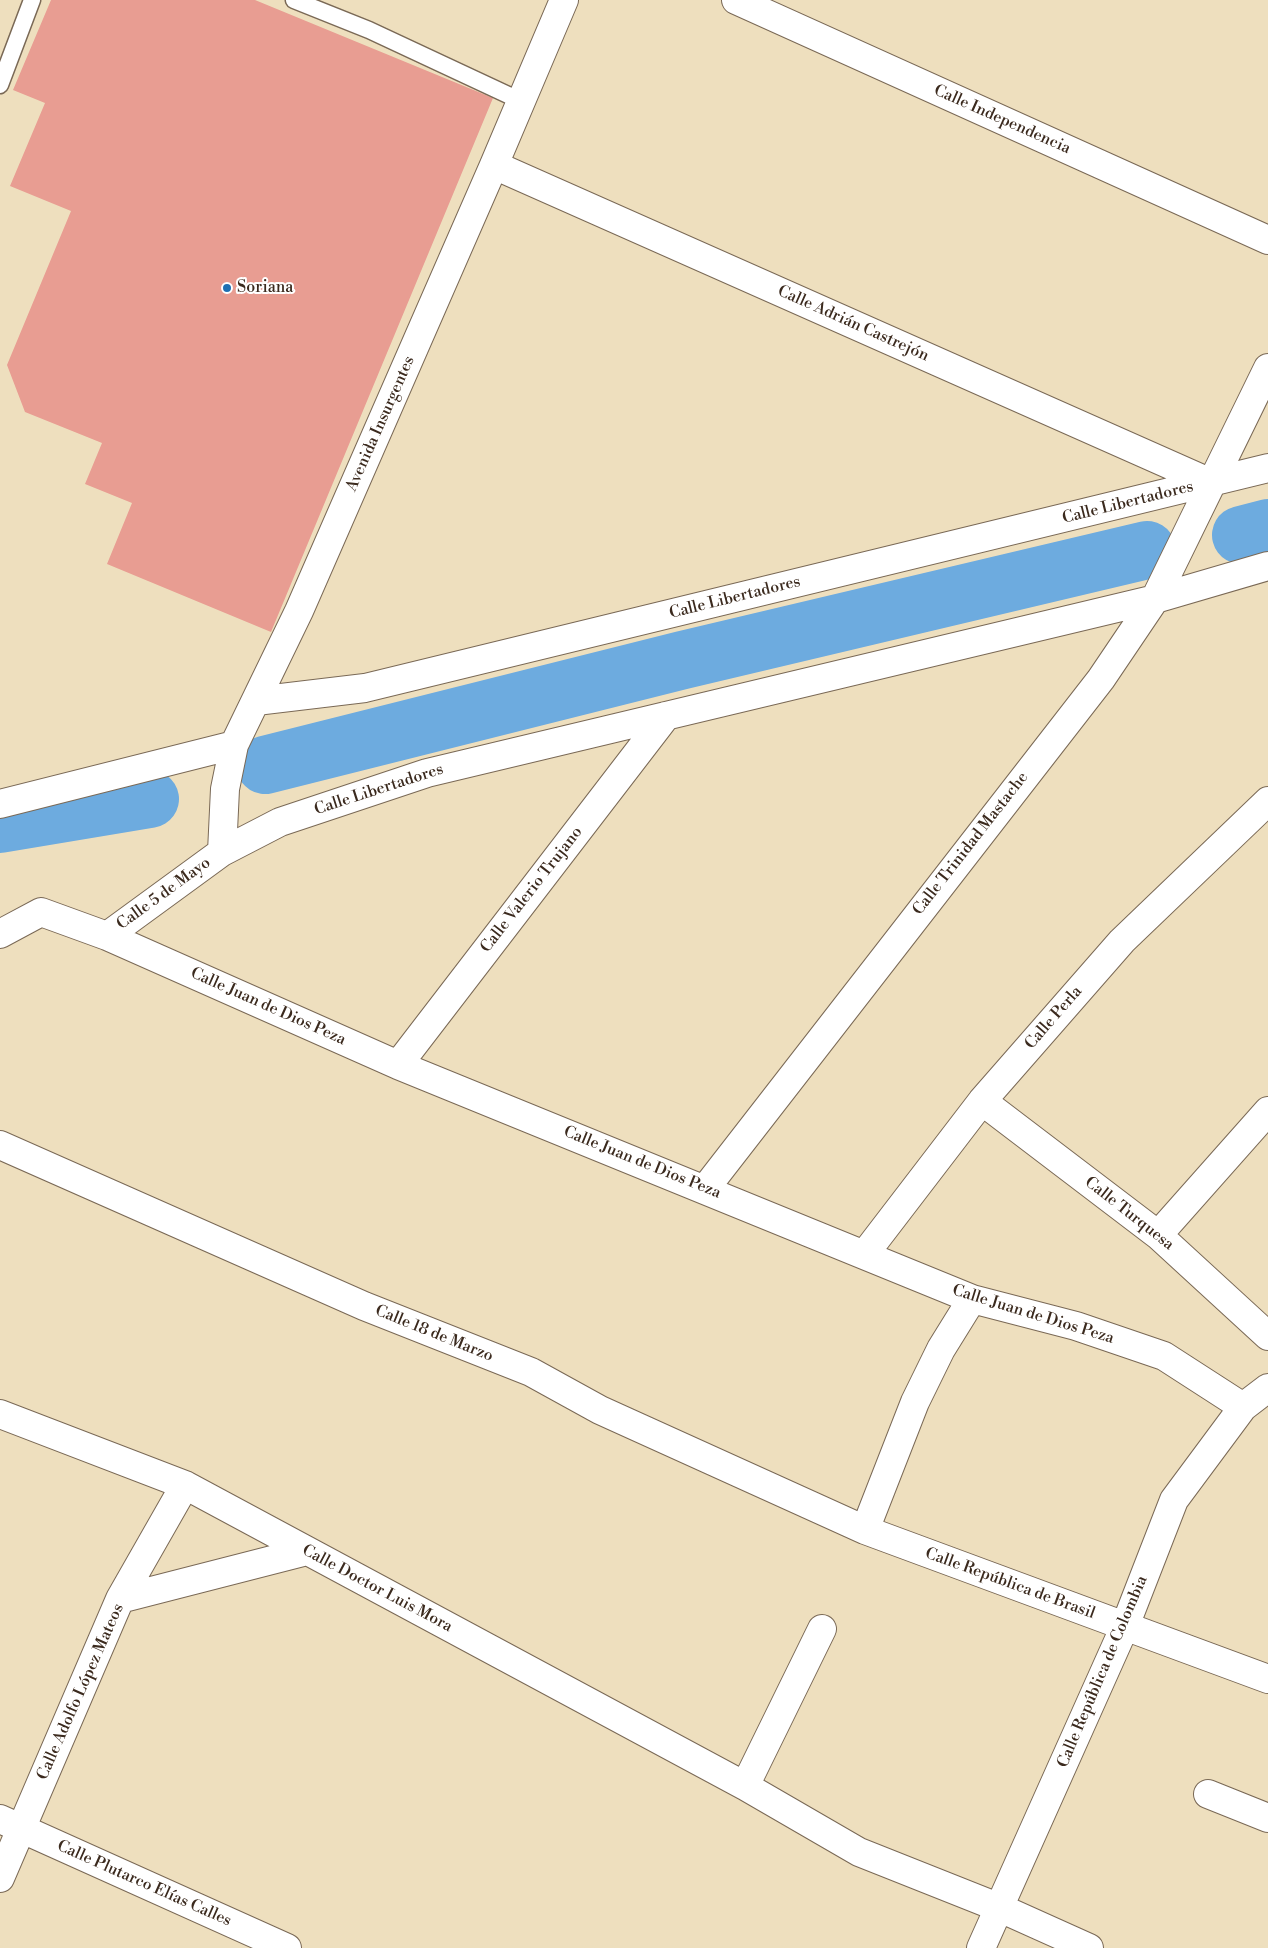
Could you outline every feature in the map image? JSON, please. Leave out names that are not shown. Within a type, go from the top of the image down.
[{"type":"street","name":"Avenida Insurgentes","points":[[222,852],[225,789],[234,745],[299,611],[564,0]]},
{"type":"street","name":"Calle Independencia","points":[[736,0],[1268,240]]},
{"type":"street","name":"Calle Adrián Castrejón","points":[[494,164],[1211,483]]},
{"type":"street","name":"Calle Trinidad Mastache","points":[[704,1189],[1101,678],[1155,599],[1268,368]]},
{"type":"street","name":"Calle Libertadores","points":[[256,701],[365,688],[1268,468]]},
{"type":"street","name":"Calle Libertadores","points":[[222,852],[280,822],[426,773],[1155,599],[1268,566]]},
{"type":"street","name":"Calle Valerio Trujano","points":[[398,1065],[666,716]]},
{"type":"street","points":[[0,804],[234,745]]},
{"type":"street","name":"Calle Perla","points":[[864,1255],[982,1101],[1122,940],[1268,801]]},
{"type":"street","name":"Calle 5 de Mayo","points":[[107,936],[222,852]]},
{"type":"street","name":"Calle Juan de Dios Peza","points":[[0,934],[41,912],[107,936],[398,1065],[972,1299],[1076,1326],[1164,1356],[1243,1407]]},
{"type":"street","name":"Calle Turquesa","points":[[982,1101],[1158,1235],[1268,1336]]},
{"type":"street","points":[[1158,1235],[1268,1110]]},
{"type":"street","name":"Calle 18 de Marzo","points":[[0,1145],[364,1306],[531,1372],[609,1414],[865,1530]]},
{"type":"street","points":[[865,1530],[915,1402],[941,1349],[972,1299]]},
{"type":"street","name":"Calle República de Colombia","points":[[981,1948],[1125,1626],[1174,1500],[1243,1407],[1268,1388]]},
{"type":"street","name":"Calle Doctor Luis Mora","points":[[0,1414],[185,1485],[745,1786],[859,1852],[1000,1908],[1089,1948]]},
{"type":"street","points":[[120,1599],[185,1485]]},
{"type":"street","name":"Calle República de Brasil","points":[[865,1530],[1268,1679]]},
{"type":"street","name":"Calle Adolfo López Mateos","points":[[0,1878],[11,1824],[120,1599],[307,1551]]},
{"type":"street","points":[[745,1786],[822,1629]]},
{"type":"street","points":[[1208,1794],[1268,1818]]},
{"type":"street","name":"Calle Plutarco Elías Calles","points":[[11,1824],[288,1948]]},
{"type":"lane","points":[[0,85],[32,0]]},
{"type":"lane","points":[[294,0],[369,30],[521,101]]},
{"type":"building","name":"Soriana","points":[[51,0],[255,0],[493,98],[271,632],[107,564],[132,503],[85,484],[102,443],[25,412],[7,365],[71,211],[10,186],[45,103],[13,90]]},
{"type":"waterway","points":[[1241,535],[1268,528]]},
{"type":"waterway","points":[[265,765],[683,660],[1147,550]]},
{"type":"waterway","points":[[0,824],[150,799]]},
{"type":"place","name":"Soriana","points":[[227,288]]}]
